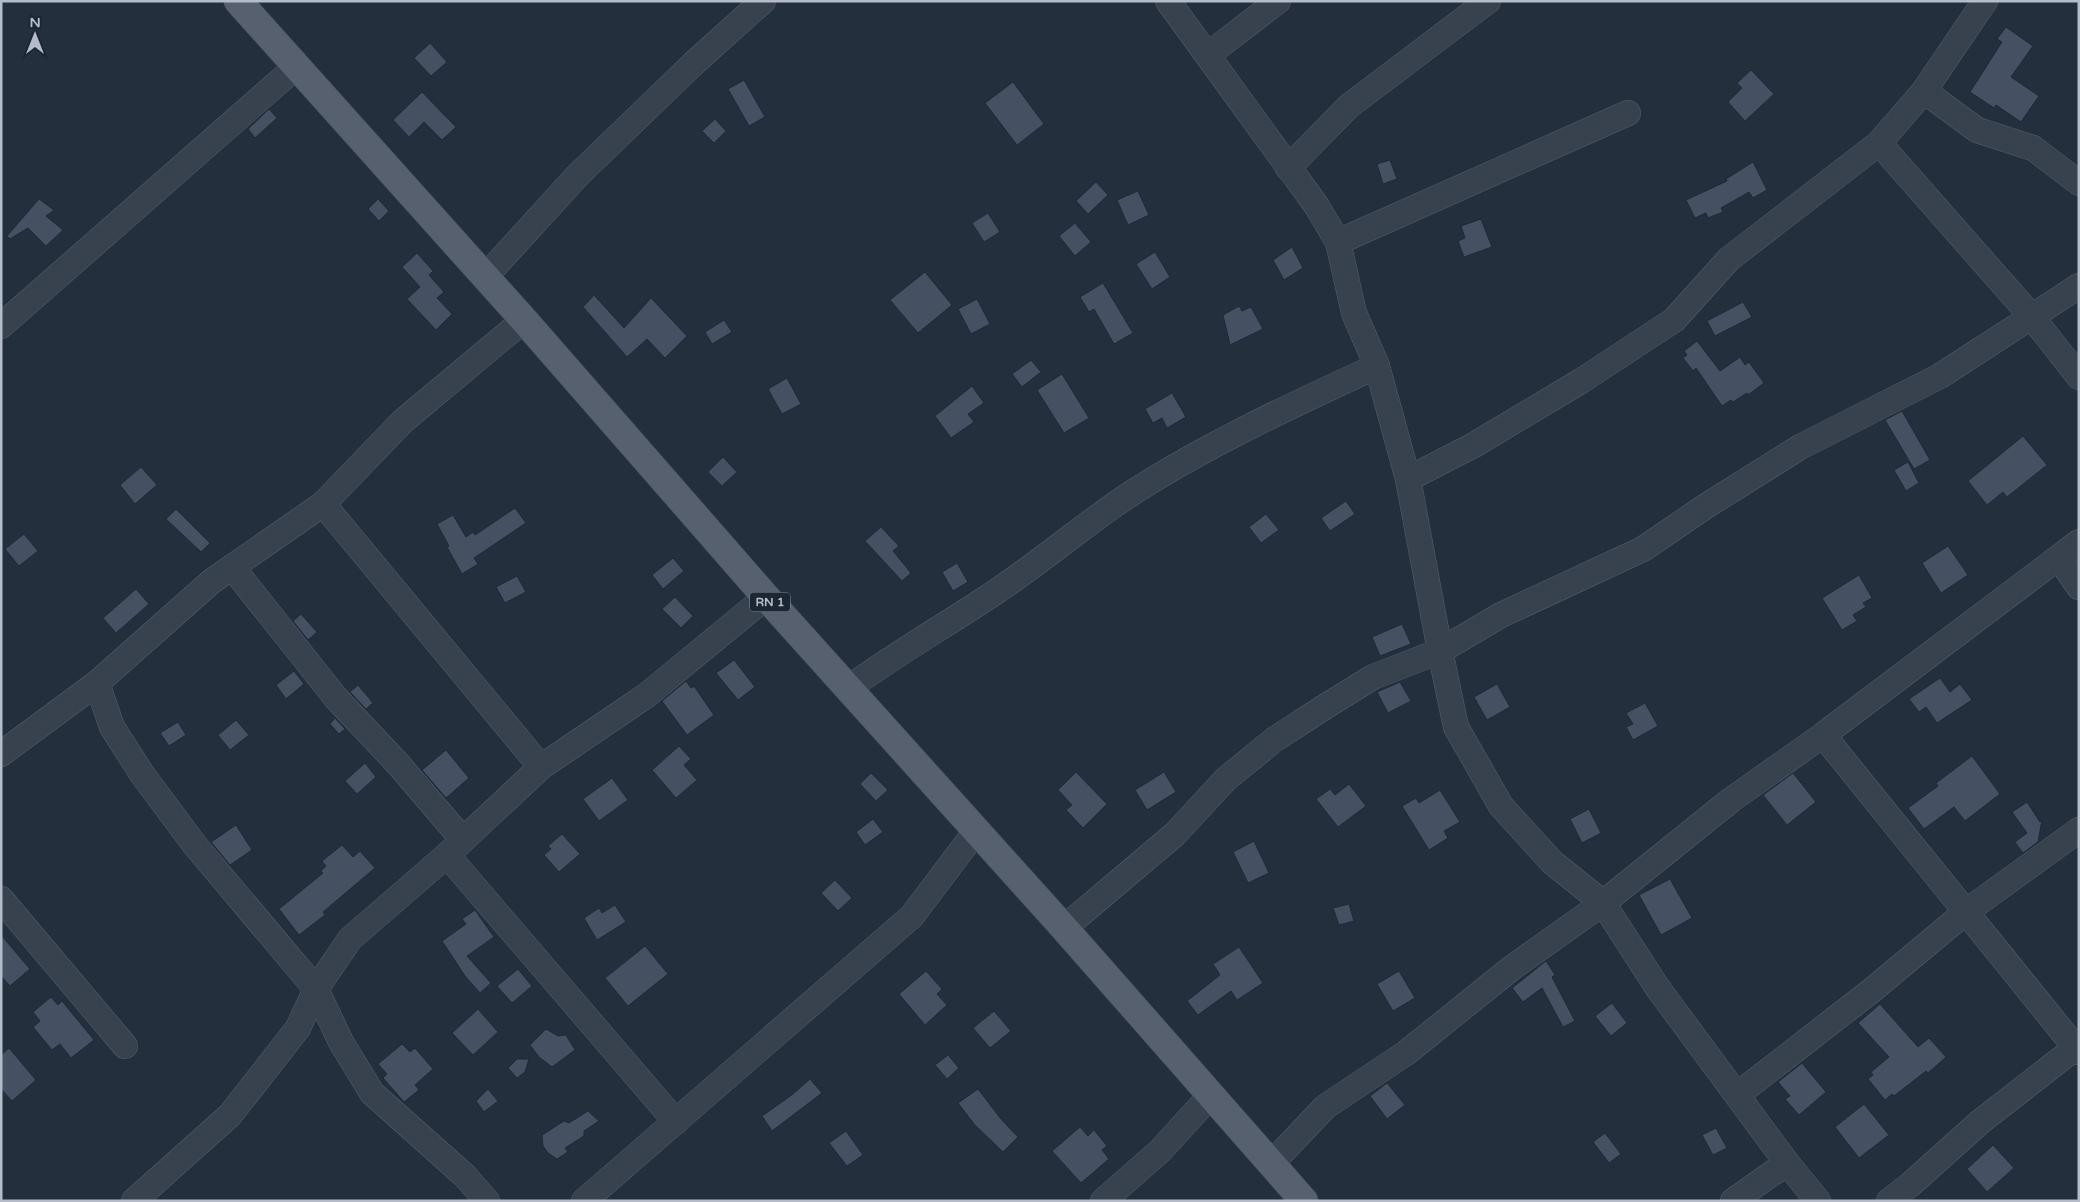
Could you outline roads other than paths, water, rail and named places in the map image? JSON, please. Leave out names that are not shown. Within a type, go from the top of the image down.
[{"type":"main road","name":"RN 1","points":[[238,1],[524,320],[766,597],[1064,928],[1304,1201]]},
{"type":"street","points":[[485,277],[577,176],[693,64],[763,1]]},
{"type":"street","points":[[1168,1],[1209,54],[1316,205],[1338,242],[1354,313],[1377,366],[1408,479],[1456,726],[1502,806],[1552,862],[1603,903],[1657,987],[1787,1163],[1818,1201]]},
{"type":"street","points":[[1209,54],[1278,1]]},
{"type":"street","points":[[1288,168],[1349,106],[1488,1]]},
{"type":"street","points":[[1408,479],[1474,445],[1581,381],[1674,320],[1729,259],[1879,143],[1924,91],[1985,1]]},
{"type":"street","points":[[1,326],[297,66]]},
{"type":"street","points":[[1924,91],[1977,130],[2033,148],[2079,183]]},
{"type":"street","points":[[1338,242],[1628,113]]},
{"type":"street","points":[[1879,143],[2032,317],[2079,377]]},
{"type":"street","points":[[1064,928],[1175,834],[1226,779],[1275,738],[1373,677],[1440,651],[1502,615],[1643,549],[1706,506],[1800,447],[1940,376],[2079,286]]},
{"type":"street","points":[[1,754],[97,683],[212,581],[323,504],[403,421],[524,320]]},
{"type":"street","points":[[849,688],[896,654],[997,591],[1052,553],[1082,527],[1137,490],[1264,419],[1377,366]]},
{"type":"street","points":[[323,504],[541,767]]},
{"type":"street","points":[[1271,1164],[1325,1107],[1406,1053],[1513,967],[1603,903],[1731,800],[1823,734],[2079,542]]},
{"type":"street","points":[[2059,558],[2079,587]]},
{"type":"street","points":[[232,567],[336,698],[399,765],[455,847],[676,1122]]},
{"type":"street","points":[[134,1201],[230,1115],[298,1028],[316,989],[350,938],[455,847],[541,767],[647,695],[766,597]]},
{"type":"street","points":[[97,683],[112,727],[142,774],[194,844],[316,989],[341,1042],[372,1093],[459,1169],[487,1201]]},
{"type":"street","points":[[1823,734],[2077,1050],[1980,1122],[1911,1184],[1889,1201]]},
{"type":"street","points":[[1737,1095],[1871,991],[1967,911],[2079,830]]},
{"type":"street","points":[[584,1201],[912,916],[976,831]]},
{"type":"street","points":[[1,899],[125,1046]]},
{"type":"street","points":[[1103,1201],[1160,1151],[1211,1095]]},
{"type":"street","points":[[1733,1201],[1787,1163]]}]
